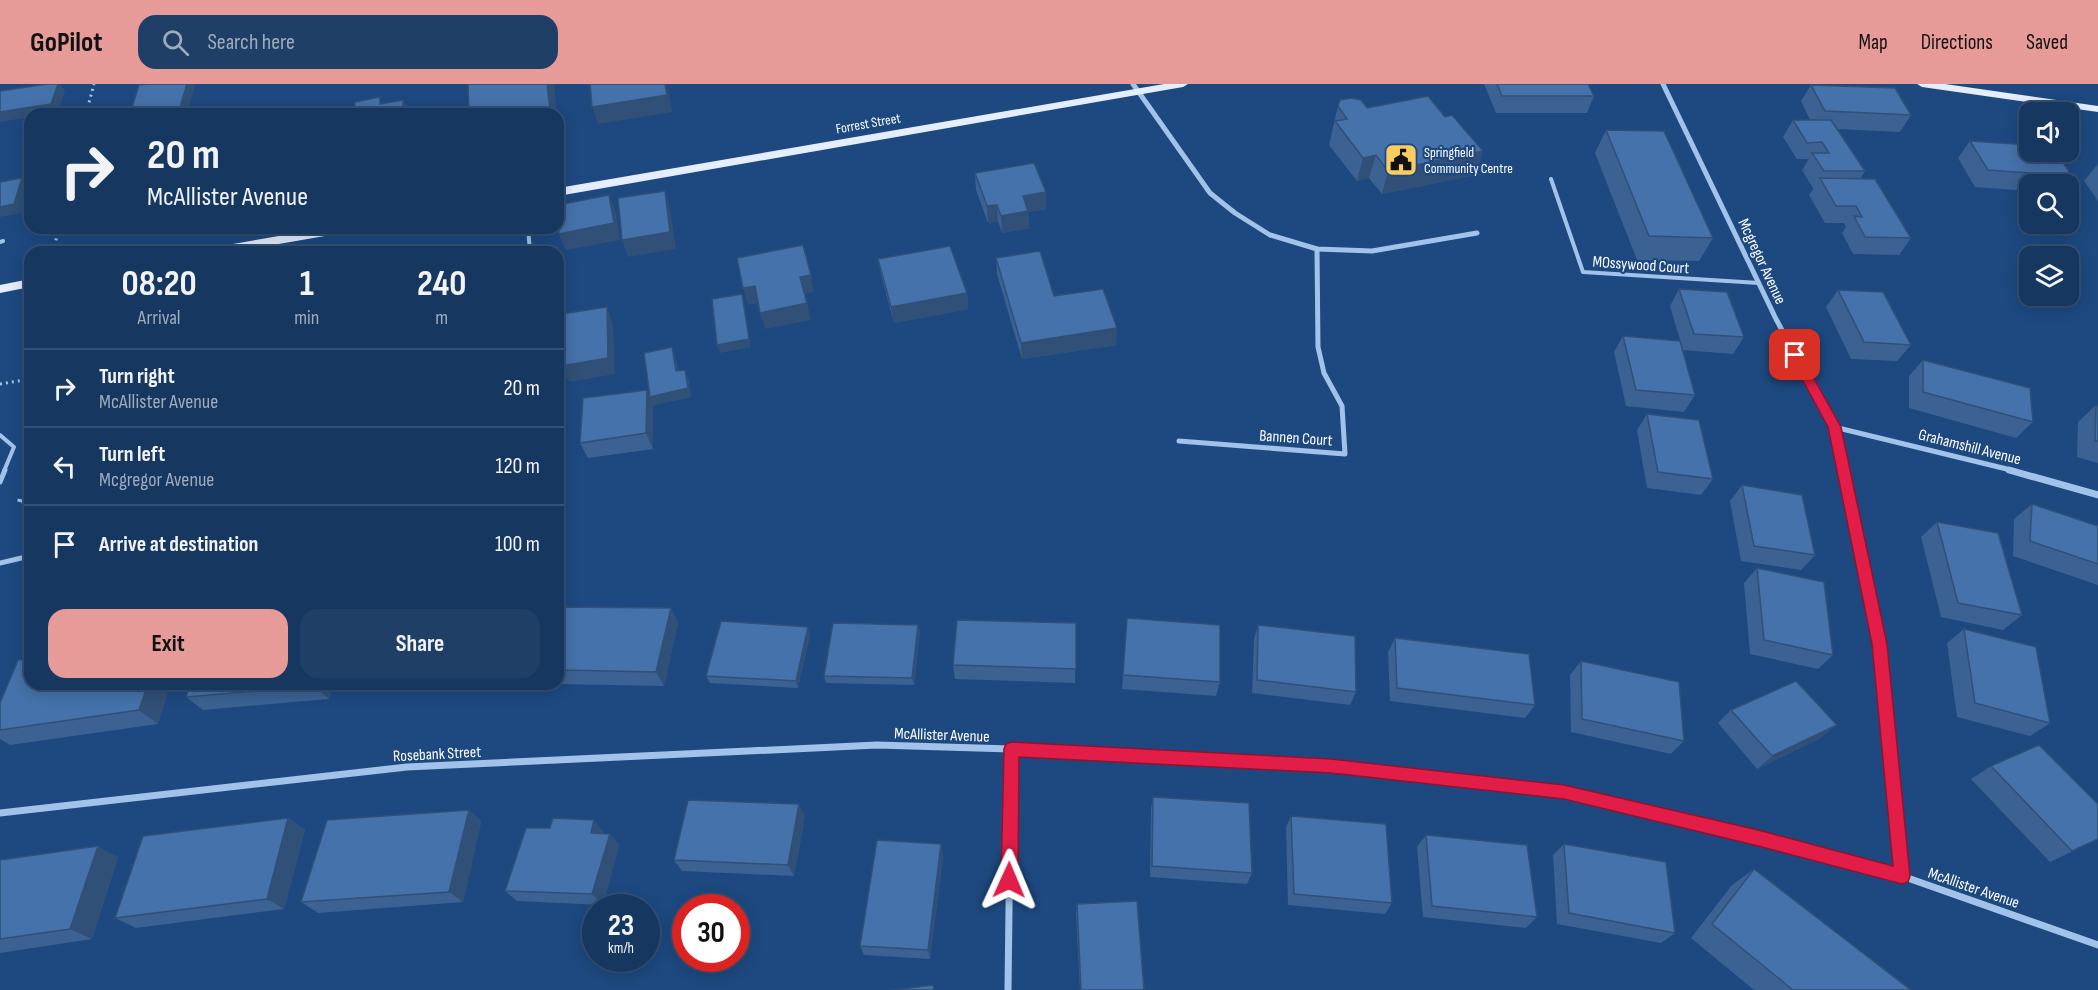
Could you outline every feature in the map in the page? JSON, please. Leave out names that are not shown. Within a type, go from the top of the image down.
[{"type":"main road","name":"Forrest Street","points":[[564,191],[1135,88],[1183,84]]},
{"type":"main road","points":[[1922,84],[2098,108]]},
{"type":"main road","points":[[244,246],[314,234]]},
{"type":"main road","points":[[0,289],[24,284]]},
{"type":"street","name":"Mcgregor Avenue","points":[[1663,84],[1776,319],[1834,427],[1880,644],[1902,876]]},
{"type":"street","points":[[1135,88],[1210,193],[1235,213],[1270,235],[1317,249],[1372,251],[1477,233]]},
{"type":"street","name":"Bannen Court","points":[[1179,441],[1345,454],[1342,406],[1324,373],[1318,347],[1317,249]]},
{"type":"street","name":"Grahamshill Avenue","points":[[1834,427],[2055,481],[2098,495]]},
{"type":"street","name":"McAllister Avenue","points":[[878,745],[1011,749],[1331,766],[1564,792],[1758,838],[1902,876],[2098,945]]},
{"type":"street","name":"Rosebank Street","points":[[0,813],[407,767],[878,745]]},
{"type":"street","points":[[1008,990],[1011,749]]},
{"type":"lane","name":"MOssywood Court","points":[[1551,179],[1582,272],[1759,283]]},
{"type":"lane","points":[[0,435],[14,447],[0,482]]},
{"type":"lane","points":[[0,563],[24,557]]},
{"type":"path","points":[[87,108],[93,84]]},
{"type":"path","points":[[0,384],[24,380]]},
{"type":"building","points":[[58,84],[51,104],[0,112],[0,91]]},
{"type":"building","points":[[187,84],[180,108],[132,108],[139,85]]},
{"type":"building","points":[[468,84],[547,84],[550,108],[469,108]]},
{"type":"building","points":[[590,84],[665,84],[667,95],[592,107]]},
{"type":"building","points":[[1497,84],[1588,84],[1594,96],[1502,96]]},
{"type":"building","points":[[1811,85],[1895,88],[1911,115],[1825,111]]},
{"type":"building","points":[[1428,96],[1445,117],[1452,115],[1483,151],[1388,171],[1376,155],[1363,158],[1335,121],[1347,119],[1338,106],[1340,100],[1351,98],[1361,100],[1367,108]]},
{"type":"building","points":[[380,97],[380,104],[403,100],[403,108],[354,108],[355,102]]},
{"type":"building","points":[[1793,120],[1831,120],[1865,171],[1824,171],[1812,153],[1829,153],[1822,142],[1807,143]]},
{"type":"building","points":[[1606,130],[1664,131],[1713,238],[1649,236]]},
{"type":"building","points":[[1970,141],[2019,144],[2019,162],[2063,162],[2071,174],[2044,174],[1988,170]]},
{"type":"building","points":[[1034,163],[1046,192],[1023,196],[1028,211],[1001,216],[997,205],[987,206],[975,173]]},
{"type":"building","points":[[22,178],[14,204],[0,207],[0,182]]},
{"type":"building","points":[[1820,178],[1875,179],[1911,238],[1865,237],[1854,216],[1862,217],[1856,206],[1836,206]]},
{"type":"building","points":[[665,191],[670,232],[622,240],[618,198]]},
{"type":"building","points":[[609,195],[614,223],[564,233],[564,204]]},
{"type":"building","points":[[803,245],[811,275],[800,277],[807,303],[760,313],[755,286],[743,288],[737,258]]},
{"type":"building","points":[[950,246],[967,293],[891,307],[878,259]]},
{"type":"building","points":[[1040,251],[1054,296],[1103,289],[1117,328],[1021,343],[996,258]]},
{"type":"building","points":[[1679,289],[1727,292],[1744,337],[1694,334]]},
{"type":"building","points":[[1838,290],[1883,292],[1911,345],[1864,342]]},
{"type":"building","points":[[742,294],[749,339],[717,345],[712,299]]},
{"type":"building","points":[[607,307],[608,358],[564,365],[564,314]]},
{"type":"building","points":[[1623,336],[1680,341],[1695,395],[1636,390]]},
{"type":"building","points":[[672,347],[676,371],[685,370],[688,388],[650,397],[644,353]]},
{"type":"building","points":[[1923,360],[2030,388],[2033,422],[1923,392]]},
{"type":"building","points":[[647,390],[646,433],[580,443],[583,398]]},
{"type":"building","points":[[2096,405],[2098,406],[2098,441],[2095,441]]},
{"type":"building","points":[[1647,414],[1699,420],[1713,479],[1658,472]]},
{"type":"building","points":[[1742,485],[1802,495],[1815,555],[1754,546]]},
{"type":"building","points":[[2032,504],[2098,526],[2098,564],[2030,541]]},
{"type":"building","points":[[1937,522],[1998,533],[2022,615],[1958,603]]},
{"type":"building","points":[[1757,568],[1824,582],[1833,655],[1764,640]]},
{"type":"building","points":[[564,607],[671,608],[656,672],[564,670]]},
{"type":"building","points":[[1127,618],[1220,625],[1220,682],[1123,675]]},
{"type":"building","points":[[957,620],[1076,623],[1076,669],[953,665]]},
{"type":"building","points":[[721,621],[808,627],[796,681],[706,676]]},
{"type":"building","points":[[833,623],[918,625],[912,678],[824,676]]},
{"type":"building","points":[[1258,625],[1355,636],[1356,692],[1257,680]]},
{"type":"building","points":[[1964,629],[2036,647],[2050,723],[1975,703]]},
{"type":"building","points":[[1395,638],[1529,654],[1535,705],[1397,688]]},
{"type":"building","points":[[18,660],[24,660],[24,690],[146,690],[139,710],[0,730],[0,703]]},
{"type":"building","points":[[1581,661],[1679,682],[1684,741],[1582,719]]},
{"type":"building","points":[[1796,681],[1837,725],[1772,756],[1731,710]]},
{"type":"building","points":[[188,690],[267,690],[186,697]]},
{"type":"building","points":[[2039,745],[2098,804],[2098,839],[2072,851],[1991,766]]},
{"type":"building","points":[[1153,797],[1249,803],[1252,873],[1152,866]]},
{"type":"building","points":[[688,800],[799,804],[788,865],[674,860]]},
{"type":"building","points":[[469,810],[449,892],[301,902],[327,820]]},
{"type":"building","points":[[1291,816],[1386,824],[1392,903],[1294,894]]},
{"type":"building","points":[[288,818],[267,899],[115,918],[143,836]]},
{"type":"building","points":[[553,818],[594,820],[591,833],[610,834],[592,894],[505,891],[526,828],[550,828]]},
{"type":"building","points":[[1426,835],[1527,845],[1537,917],[1432,906]]},
{"type":"building","points":[[877,840],[941,844],[928,950],[860,946]]},
{"type":"building","points":[[1564,844],[1666,862],[1675,933],[1569,913]]},
{"type":"building","points":[[98,846],[70,929],[0,939],[0,860]]},
{"type":"building","points":[[1754,869],[1911,990],[1793,990],[1712,924]]},
{"type":"building","points":[[1137,901],[1144,990],[1081,990],[1077,904]]},
{"type":"building","points":[[933,985],[934,990],[893,990]]},
{"type":"place","name":"Springfield Community Centre","points":[[1401,160]]},
{"type":"route","points":[[1009,880],[1011,749],[1331,766],[1564,792],[1758,838],[1902,876],[1880,644],[1834,427],[1795,355]]}]
